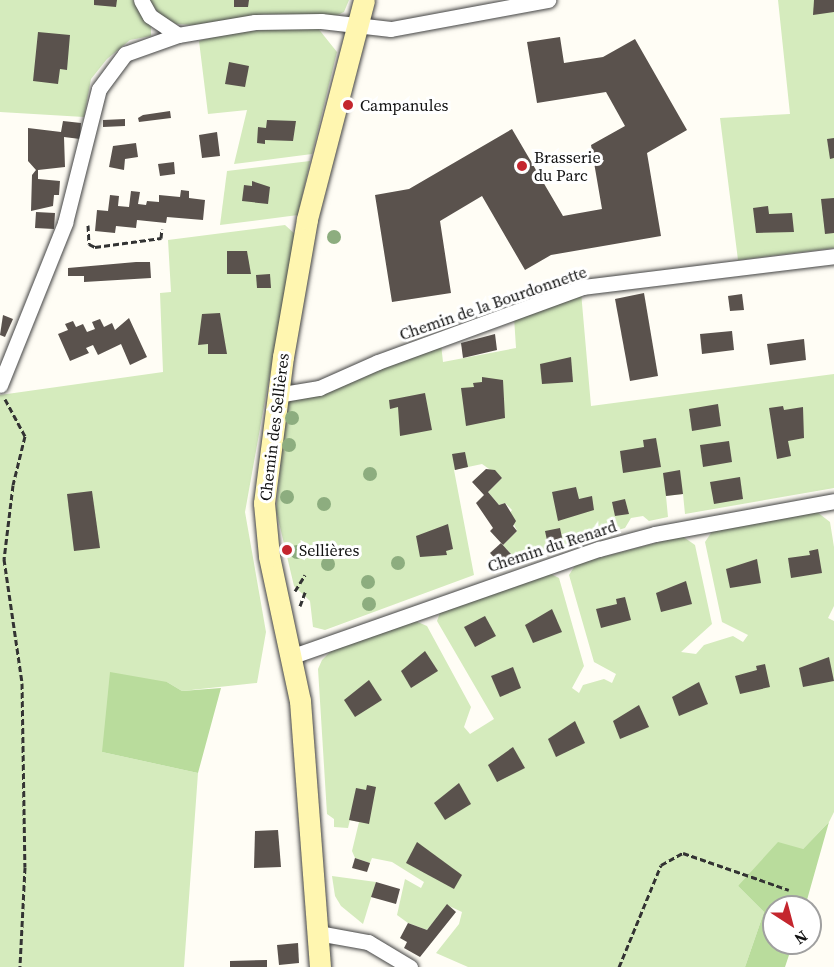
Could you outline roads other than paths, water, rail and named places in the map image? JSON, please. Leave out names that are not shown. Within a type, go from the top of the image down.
[{"type":"street","points":[[141,0],[150,16],[178,35]]},
{"type":"street","name":"Chemin des Sellières","points":[[320,967],[304,733],[264,526],[266,478],[277,395],[307,219],[364,0]]},
{"type":"street","points":[[0,385],[65,223],[99,89],[125,54],[178,35],[255,22],[321,21],[391,29],[548,0]]},
{"type":"street","name":"Chemin de la Bourdonnette","points":[[277,395],[319,388],[378,362],[584,287],[834,256]]},
{"type":"street","name":"Chemin du Renard","points":[[290,657],[599,549],[655,534],[834,501]]},
{"type":"street","points":[[318,933],[368,942],[410,967]]},
{"type":"place","name":"Campanules","points":[[348,105]]},
{"type":"place","name":"Brasserie du Parc","points":[[522,166]]},
{"type":"place","name":"Sellières","points":[[287,550]]}]
